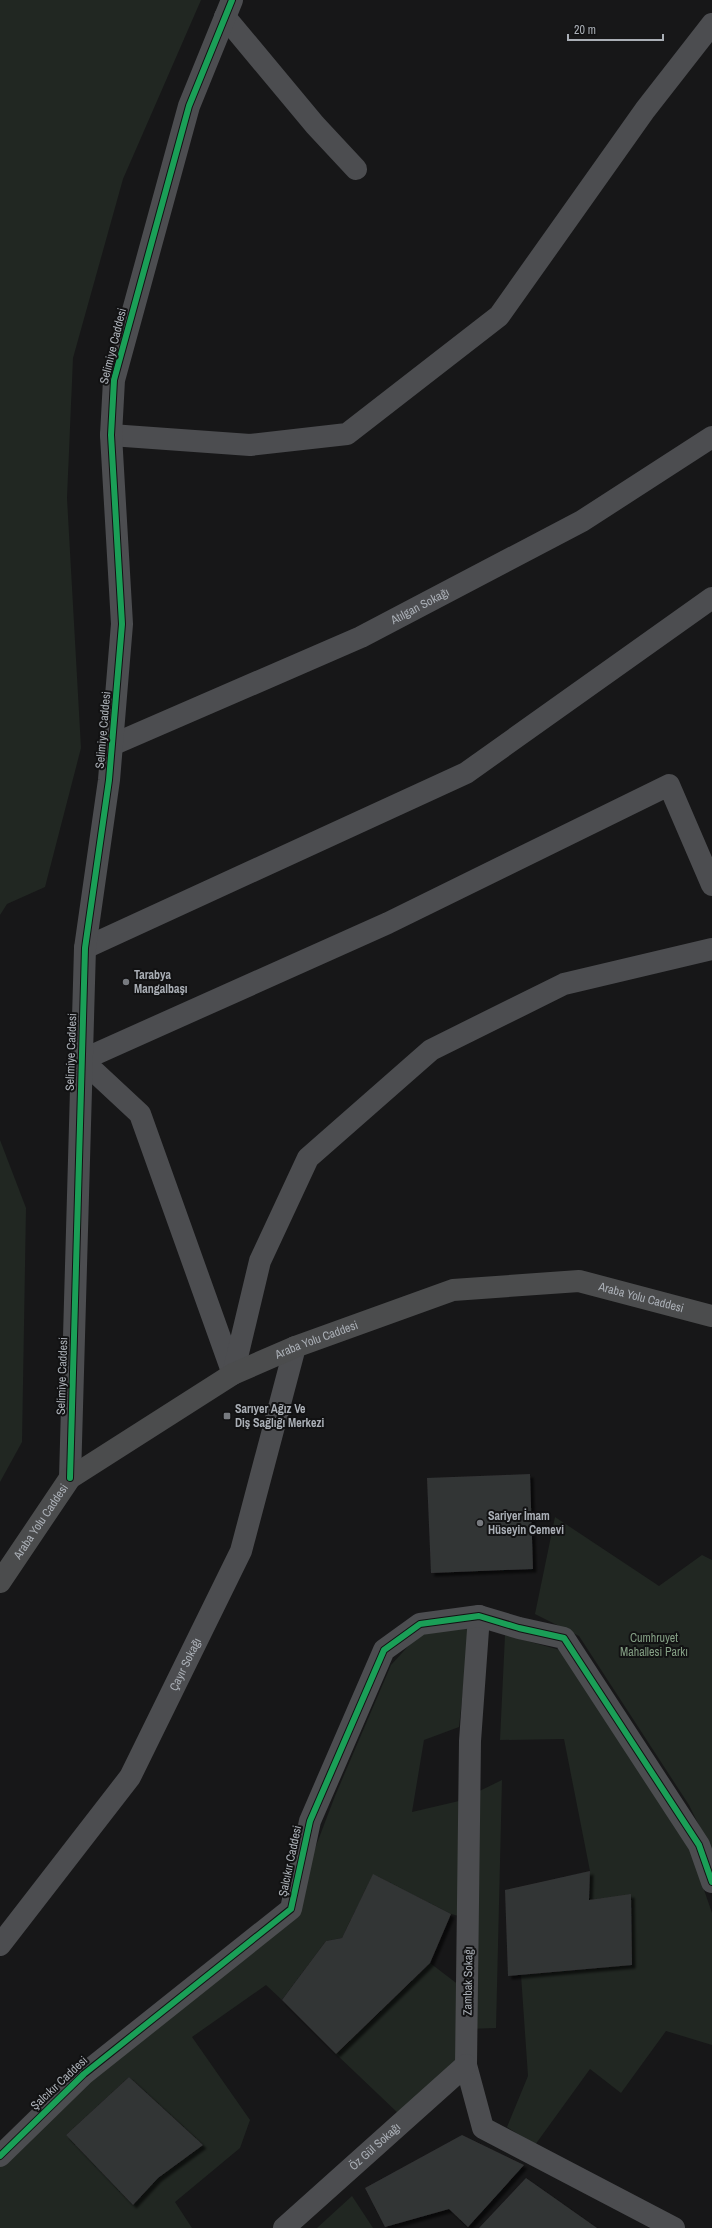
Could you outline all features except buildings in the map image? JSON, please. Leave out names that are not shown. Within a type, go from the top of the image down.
[{"type":"street","points":[[228,9],[315,125],[356,169]]},
{"type":"street","name":"Selimiye Caddesi","points":[[70,1478],[85,948],[109,780],[122,624],[110,435],[114,380],[185,122],[228,9]]},
{"type":"street","points":[[110,435],[250,445],[347,434],[499,316],[645,110],[712,24]]},
{"type":"street","name":"Atılgan Sokağı","points":[[112,745],[362,638],[582,520],[712,437]]},
{"type":"street","points":[[85,948],[466,774],[712,598]]},
{"type":"street","points":[[232,1374],[140,1114],[82,1060],[388,923],[669,785],[712,885]]},
{"type":"street","points":[[232,1374],[260,1261],[308,1158],[431,1050],[564,984],[712,949]]},
{"type":"street","name":"Araba Yolu Caddesi","points":[[0,1582],[70,1478],[232,1374],[295,1347],[453,1290],[579,1281],[712,1316]]},
{"type":"street","name":"Çayır Sokağı","points":[[0,1945],[130,1777],[242,1551],[295,1347]]},
{"type":"street","points":[[479,1616],[519,1628],[564,1638],[699,1845],[712,1882]]},
{"type":"street","name":"Zambak Sokağı","points":[[479,1616],[470,1741],[466,2065],[483,2128],[674,2228]]},
{"type":"street","name":"Şalcıkır Caddesi","points":[[0,2156],[84,2074],[291,1909],[310,1821],[384,1650],[420,1624],[479,1616]]},
{"type":"street","name":"Öz Gül Sokağı","points":[[284,2228],[351,2166],[466,2065]]},
{"type":"green space","points":[[0,0],[201,0],[123,179],[73,358],[67,498],[81,748],[45,887],[7,904],[0,915]]},
{"type":"green space","points":[[0,1140],[26,1208],[22,1442],[0,1482]]},
{"type":"green space","name":"Cumhruyet Mahallesi Parkı","points":[[555,1517],[659,1586],[702,1555],[712,1560],[712,1852],[689,1805],[579,1636],[535,1614]]},
{"type":"green space","points":[[470,1626],[459,1727],[424,1740],[412,1812],[459,1801],[502,1780],[496,2028],[467,2029],[463,1917],[451,1914],[373,1875],[342,1938],[326,1941],[282,2000],[266,1985],[192,2037],[250,2120],[240,2148],[175,2202],[192,2228],[0,2228],[0,2165],[99,2068],[290,1914],[335,1796],[391,1665],[423,1630]],"holes":[[[129,2077],[203,2145],[158,2178],[133,2205],[66,2135]]]},
{"type":"green space","points":[[505,1635],[560,1650],[690,1849],[712,1913],[712,2045],[666,2031],[621,2093],[590,2069],[535,2145],[507,2127],[528,2076],[521,1975],[632,1965],[631,1895],[589,1900],[590,1871],[564,1739],[500,1740]]},
{"type":"green space","points":[[430,1963],[464,1989],[459,2061],[399,2114],[336,2054]]},
{"type":"green space","points":[[352,2196],[373,2228],[317,2228]]},
{"type":"cycle path","points":[[70,1478],[85,948],[109,780],[122,624],[111,435],[114,380],[189,106],[232,0]]},
{"type":"cycle path","points":[[0,2156],[84,2074],[291,1909],[310,1821],[384,1650],[420,1624],[479,1616],[519,1628],[564,1638],[699,1845],[712,1882]]},
{"type":"place","name":"Tarabya Mangalbaşı","points":[[126,982]]},
{"type":"place","name":"Sarıyer Ağız Ve Diş Sağlığı Merkezi","points":[[227,1416]]},
{"type":"place","name":"Sariyer İmam Hüseyin Cemevi","points":[[480,1523]]}]
